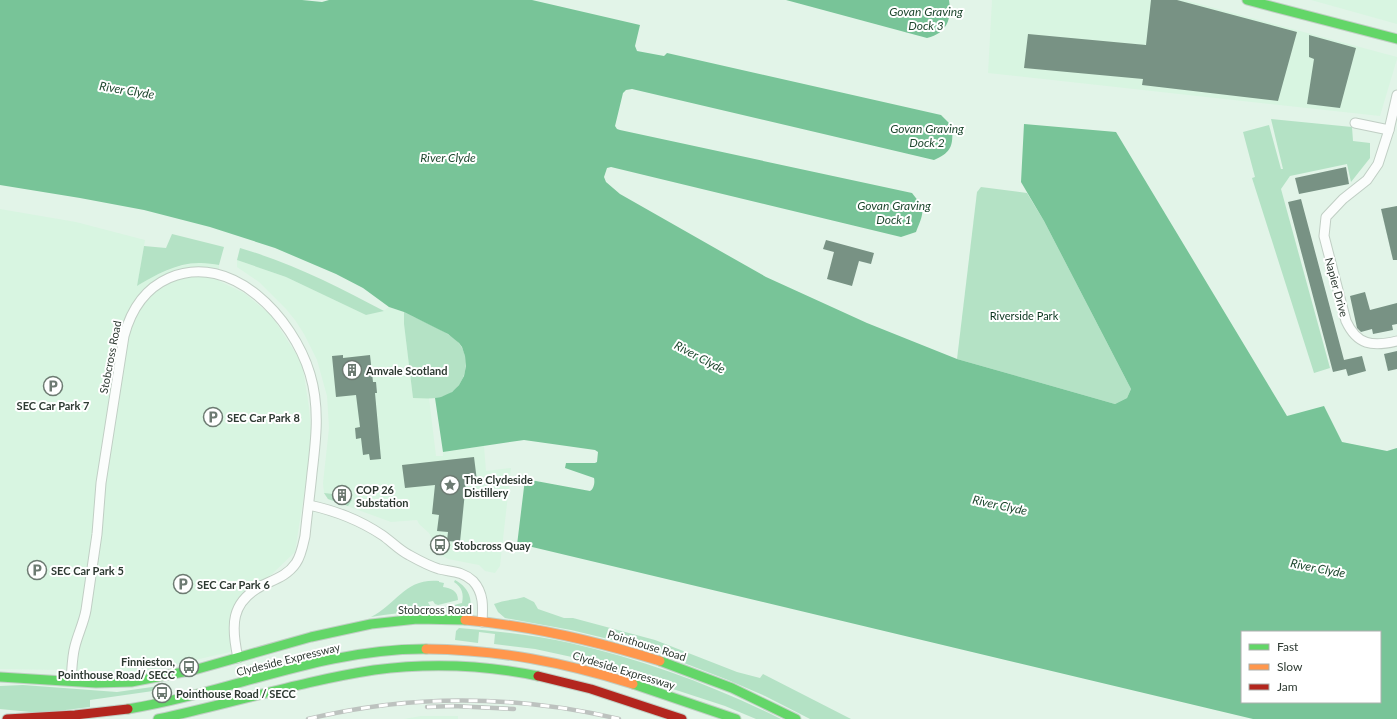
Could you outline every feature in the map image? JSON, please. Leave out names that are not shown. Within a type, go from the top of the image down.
[{"type":"main road","points":[[1247,0],[1397,39]]},
{"type":"main road","name":"Stobcross Road","points":[[0,677],[123,683],[165,676],[238,658],[334,631],[362,625],[400,620],[425,619],[482,622]]},
{"type":"main road","name":"Pointhouse Road","points":[[482,622],[558,634],[646,656],[705,677],[796,719]]},
{"type":"main road","name":"Clydeside Expressway","points":[[7,719],[86,714],[133,708],[178,699],[327,660],[371,653],[424,649],[483,650],[550,660],[594,672],[736,719]]},
{"type":"main road","points":[[158,719],[351,673],[391,668],[463,666],[520,673],[554,680],[682,719]]},
{"type":"street","name":"Napier Drive","points":[[1397,95],[1389,130],[1378,164],[1367,180],[1343,199],[1326,217],[1324,236],[1346,321],[1351,331],[1358,339],[1373,344],[1397,341]]},
{"type":"street","points":[[1355,123],[1389,130]]},
{"type":"street","name":"Stobcross Road","points":[[71,681],[72,660],[75,646],[85,617],[97,534],[101,483],[124,336],[134,309],[146,293],[177,275],[187,273],[210,272],[221,275],[251,290],[265,302],[287,329],[296,343],[310,374],[316,405],[316,438],[305,536],[296,563],[280,578],[263,586],[244,598],[238,608],[234,619],[234,643],[238,658]]},
{"type":"street","name":"Stobcross Road","points":[[309,505],[333,511],[361,523],[382,535],[407,555],[439,569],[454,571],[470,579],[478,588],[483,601],[482,622]]},
{"type":"shaded area","points":[[992,0],[1184,0],[1397,57],[1397,59],[1380,116],[988,73]]},
{"type":"shaded area","points":[[1311,0],[1397,0],[1397,24]]},
{"type":"shaded area","points":[[0,209],[76,222],[145,240],[137,286],[154,276],[176,267],[200,262],[219,265],[219,281],[244,293],[271,315],[302,363],[309,407],[312,443],[295,552],[248,597],[238,614],[230,652],[129,675],[65,670],[0,669]]},
{"type":"shaded area","points":[[237,260],[286,277],[366,315],[383,311],[389,307],[404,312],[404,324],[413,398],[429,398],[436,456],[443,456],[443,452],[484,446],[486,471],[511,468],[500,566],[495,573],[485,571],[479,565],[448,559],[441,555],[429,533],[419,524],[417,520],[391,522],[328,499],[324,493],[323,483],[329,428],[327,396],[317,360],[295,320],[259,282],[237,267]]},
{"type":"shaded area","points":[[421,716],[458,716],[458,719],[404,719]]},
{"type":"green space","points":[[1271,119],[1352,127],[1353,141],[1370,143],[1370,158],[1351,182],[1347,164],[1290,176],[1281,189],[1330,368],[1314,373],[1252,178],[1255,177],[1243,132],[1269,125],[1281,169],[1283,169]]},
{"type":"green space","name":"Riverside Park","points":[[981,187],[1027,193],[1044,221],[1131,389],[1127,398],[1115,404],[957,359],[977,192]]},
{"type":"green space","points":[[172,234],[224,247],[219,265],[193,263],[176,267],[137,286],[144,246],[166,248]]},
{"type":"green space","points":[[240,248],[314,276],[384,311],[366,315],[286,277],[237,260]]},
{"type":"green space","points":[[404,312],[451,336],[456,340],[465,354],[466,362],[463,377],[454,390],[443,397],[413,398],[404,324]]},
{"type":"green space","points":[[324,493],[333,494],[333,496],[352,500],[348,506],[328,499]]},
{"type":"green space","points":[[455,580],[468,592],[470,606],[466,611],[450,613],[408,612],[371,617],[410,587],[427,581],[439,581],[444,583],[443,587],[454,590],[458,597],[458,600],[438,605],[433,601],[428,602],[430,606],[434,608],[443,608],[462,603],[462,591],[454,582]]},
{"type":"green space","points":[[524,597],[534,602],[538,609],[564,618],[573,618],[655,640],[737,672],[760,678],[763,674],[851,719],[810,719],[765,696],[653,651],[571,630],[505,618],[498,612],[494,604]]},
{"type":"green space","points":[[459,628],[542,638],[570,643],[624,657],[651,665],[730,695],[781,719],[756,719],[725,706],[581,659],[535,649],[494,644],[495,634],[479,632],[478,643],[455,640],[456,631]]},
{"type":"green space","points":[[23,685],[117,692],[159,686],[160,690],[90,700],[90,707],[41,713],[0,709],[0,686]]},
{"type":"water","name":"River Clyde","points":[[0,0],[302,0],[322,2],[329,0],[532,0],[640,25],[635,46],[637,51],[664,56],[667,53],[941,115],[952,126],[952,143],[945,154],[934,160],[632,89],[626,90],[623,93],[615,126],[617,129],[912,193],[922,208],[921,220],[916,232],[901,237],[611,167],[607,168],[604,177],[606,182],[620,194],[766,277],[867,323],[957,359],[1115,404],[1127,398],[1131,389],[1044,221],[1021,182],[1024,124],[1116,132],[1287,416],[1324,406],[1342,442],[1387,451],[1397,448],[1397,719],[1253,719],[528,546],[527,548],[517,545],[525,479],[590,491],[594,485],[594,478],[565,468],[566,463],[595,463],[597,462],[598,452],[595,450],[524,440],[443,452],[435,398],[452,392],[459,385],[464,376],[466,366],[462,347],[448,334],[404,312],[389,307],[363,288],[336,274],[275,248],[210,227],[144,210],[0,185]]},
{"type":"water","name":"Govan Graving Dock 3","points":[[786,0],[949,0],[950,13],[944,29],[934,36],[927,38]]},
{"type":"building","points":[[1151,0],[1177,0],[1297,32],[1278,101],[1142,85],[1143,79],[1024,68],[1028,34],[1146,45]]},
{"type":"building","points":[[1309,35],[1356,48],[1340,108],[1307,104],[1314,59],[1309,57]]},
{"type":"building","points":[[1346,167],[1349,184],[1299,194],[1295,178]]},
{"type":"building","points":[[1301,199],[1344,360],[1362,356],[1366,371],[1348,376],[1346,369],[1333,372],[1288,202]]},
{"type":"building","points":[[1397,206],[1397,260],[1393,260],[1381,209]]},
{"type":"building","points":[[826,240],[874,253],[871,264],[859,261],[852,286],[827,279],[834,252],[823,249]]},
{"type":"building","points":[[1365,292],[1370,310],[1397,303],[1397,324],[1392,325],[1393,330],[1373,334],[1372,329],[1361,332],[1357,328],[1350,296]]},
{"type":"building","points":[[1397,351],[1397,369],[1388,371],[1384,354]]},
{"type":"building","points":[[343,355],[343,358],[370,355],[373,382],[376,382],[377,393],[375,393],[381,459],[370,460],[369,454],[363,455],[361,438],[356,439],[355,428],[360,427],[356,395],[336,397],[332,356]]},
{"type":"building","points":[[474,457],[477,481],[466,482],[460,542],[447,541],[448,532],[437,531],[439,515],[432,514],[435,485],[405,488],[402,465]]},
{"type":"railway","points":[[308,719],[386,705],[464,701],[542,705],[619,719]]},
{"type":"railway","points":[[427,707],[453,706],[514,709]]},
{"type":"traffic: fast","points":[[1247,0],[1397,39]]},
{"type":"traffic: fast","points":[[0,677],[96,683],[131,682],[194,670],[311,637],[371,624],[417,619],[465,620]]},
{"type":"traffic: fast","points":[[128,709],[202,693],[313,663],[388,651],[426,649]]},
{"type":"traffic: fast","points":[[660,661],[732,688],[796,719]]},
{"type":"traffic: fast","points":[[158,719],[293,686],[374,670],[415,666],[456,666],[498,669],[538,676]]},
{"type":"traffic: fast","points":[[633,684],[736,719]]},
{"type":"traffic: slow","points":[[465,620],[515,626],[564,635],[660,661]]},
{"type":"traffic: slow","points":[[426,649],[480,652],[531,659],[582,669],[633,684]]},
{"type":"traffic: jam","points":[[538,676],[591,689],[682,719]]},
{"type":"traffic: jam","points":[[7,719],[75,715],[128,709]]},
{"type":"place","name":"Amvale Scotland","points":[[352,370]]},
{"type":"place","name":"SEC Car Park 7","points":[[53,386]]},
{"type":"place","name":"SEC Car Park 8","points":[[213,417]]},
{"type":"place","name":"The Clydeside Distillery","points":[[450,485]]},
{"type":"place","name":"COP 26 Substation","points":[[342,495]]},
{"type":"place","name":"Stobcross Quay","points":[[440,545]]},
{"type":"place","name":"SEC Car Park 5","points":[[37,570]]},
{"type":"place","name":"SEC Car Park 6","points":[[183,584]]},
{"type":"place","name":"Finnieston, Pointhouse Road/ SECC","points":[[189,667]]},
{"type":"place","name":"Pointhouse Road / SECC","points":[[162,693]]},
{"type":"water label","name":"Govan Graving Dock 2","points":[[927,135]]},
{"type":"water label","name":"Govan Graving Dock 1","points":[[894,212]]}]
